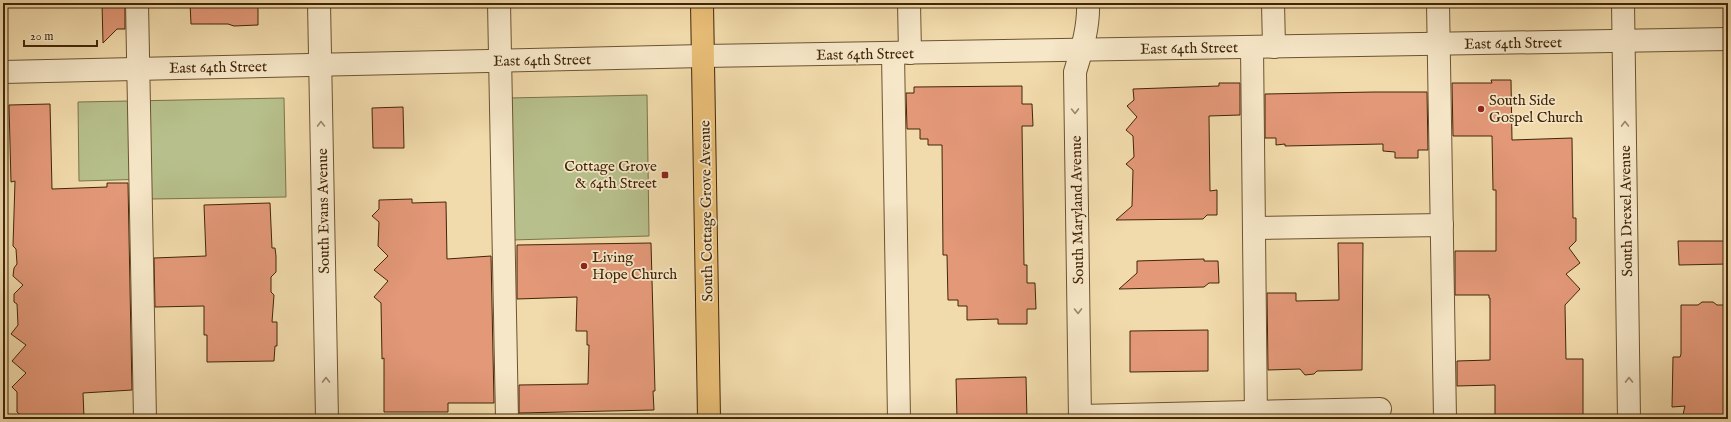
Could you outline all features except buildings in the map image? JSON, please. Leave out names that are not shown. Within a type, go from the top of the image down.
[{"type":"main road","name":"South Cottage Grove Avenue","points":[[702,3],[709,419]]},
{"type":"street","points":[[137,3],[145,419]]},
{"type":"street","name":"South Evans Avenue","points":[[319,3],[327,419]]},
{"type":"street","points":[[499,3],[507,419]]},
{"type":"street","points":[[899,419],[902,53],[909,3]]},
{"type":"street","name":"South Maryland Avenue","points":[[1080,417],[1075,72],[1082,50],[1088,20],[1088,3]]},
{"type":"street","points":[[1273,3],[1274,47]]},
{"type":"street","points":[[1438,3],[1445,419]]},
{"type":"street","name":"South Drexel Avenue","points":[[1623,3],[1629,419]]},
{"type":"street","name":"East 64th Street","points":[[3,72],[703,56],[1728,39]]},
{"type":"street","points":[[1252,47],[1256,416]]},
{"type":"street","points":[[1254,228],[1442,225]]},
{"type":"street","points":[[1080,417],[1256,416],[1380,409]]},
{"type":"green space","points":[[647,95],[649,236],[512,240],[510,98]]},
{"type":"green space","points":[[284,98],[286,197],[150,199],[150,179],[79,181],[78,102]]},
{"type":"green space","points":[[650,414],[650,419],[362,419]]},
{"type":"place","name":"South Side Gospel Church","points":[[1481,109]]},
{"type":"place","name":"Cottage Grove & 64th Street","points":[[665,175]]},
{"type":"place","name":"Living Hope Church","points":[[584,266]]}]
